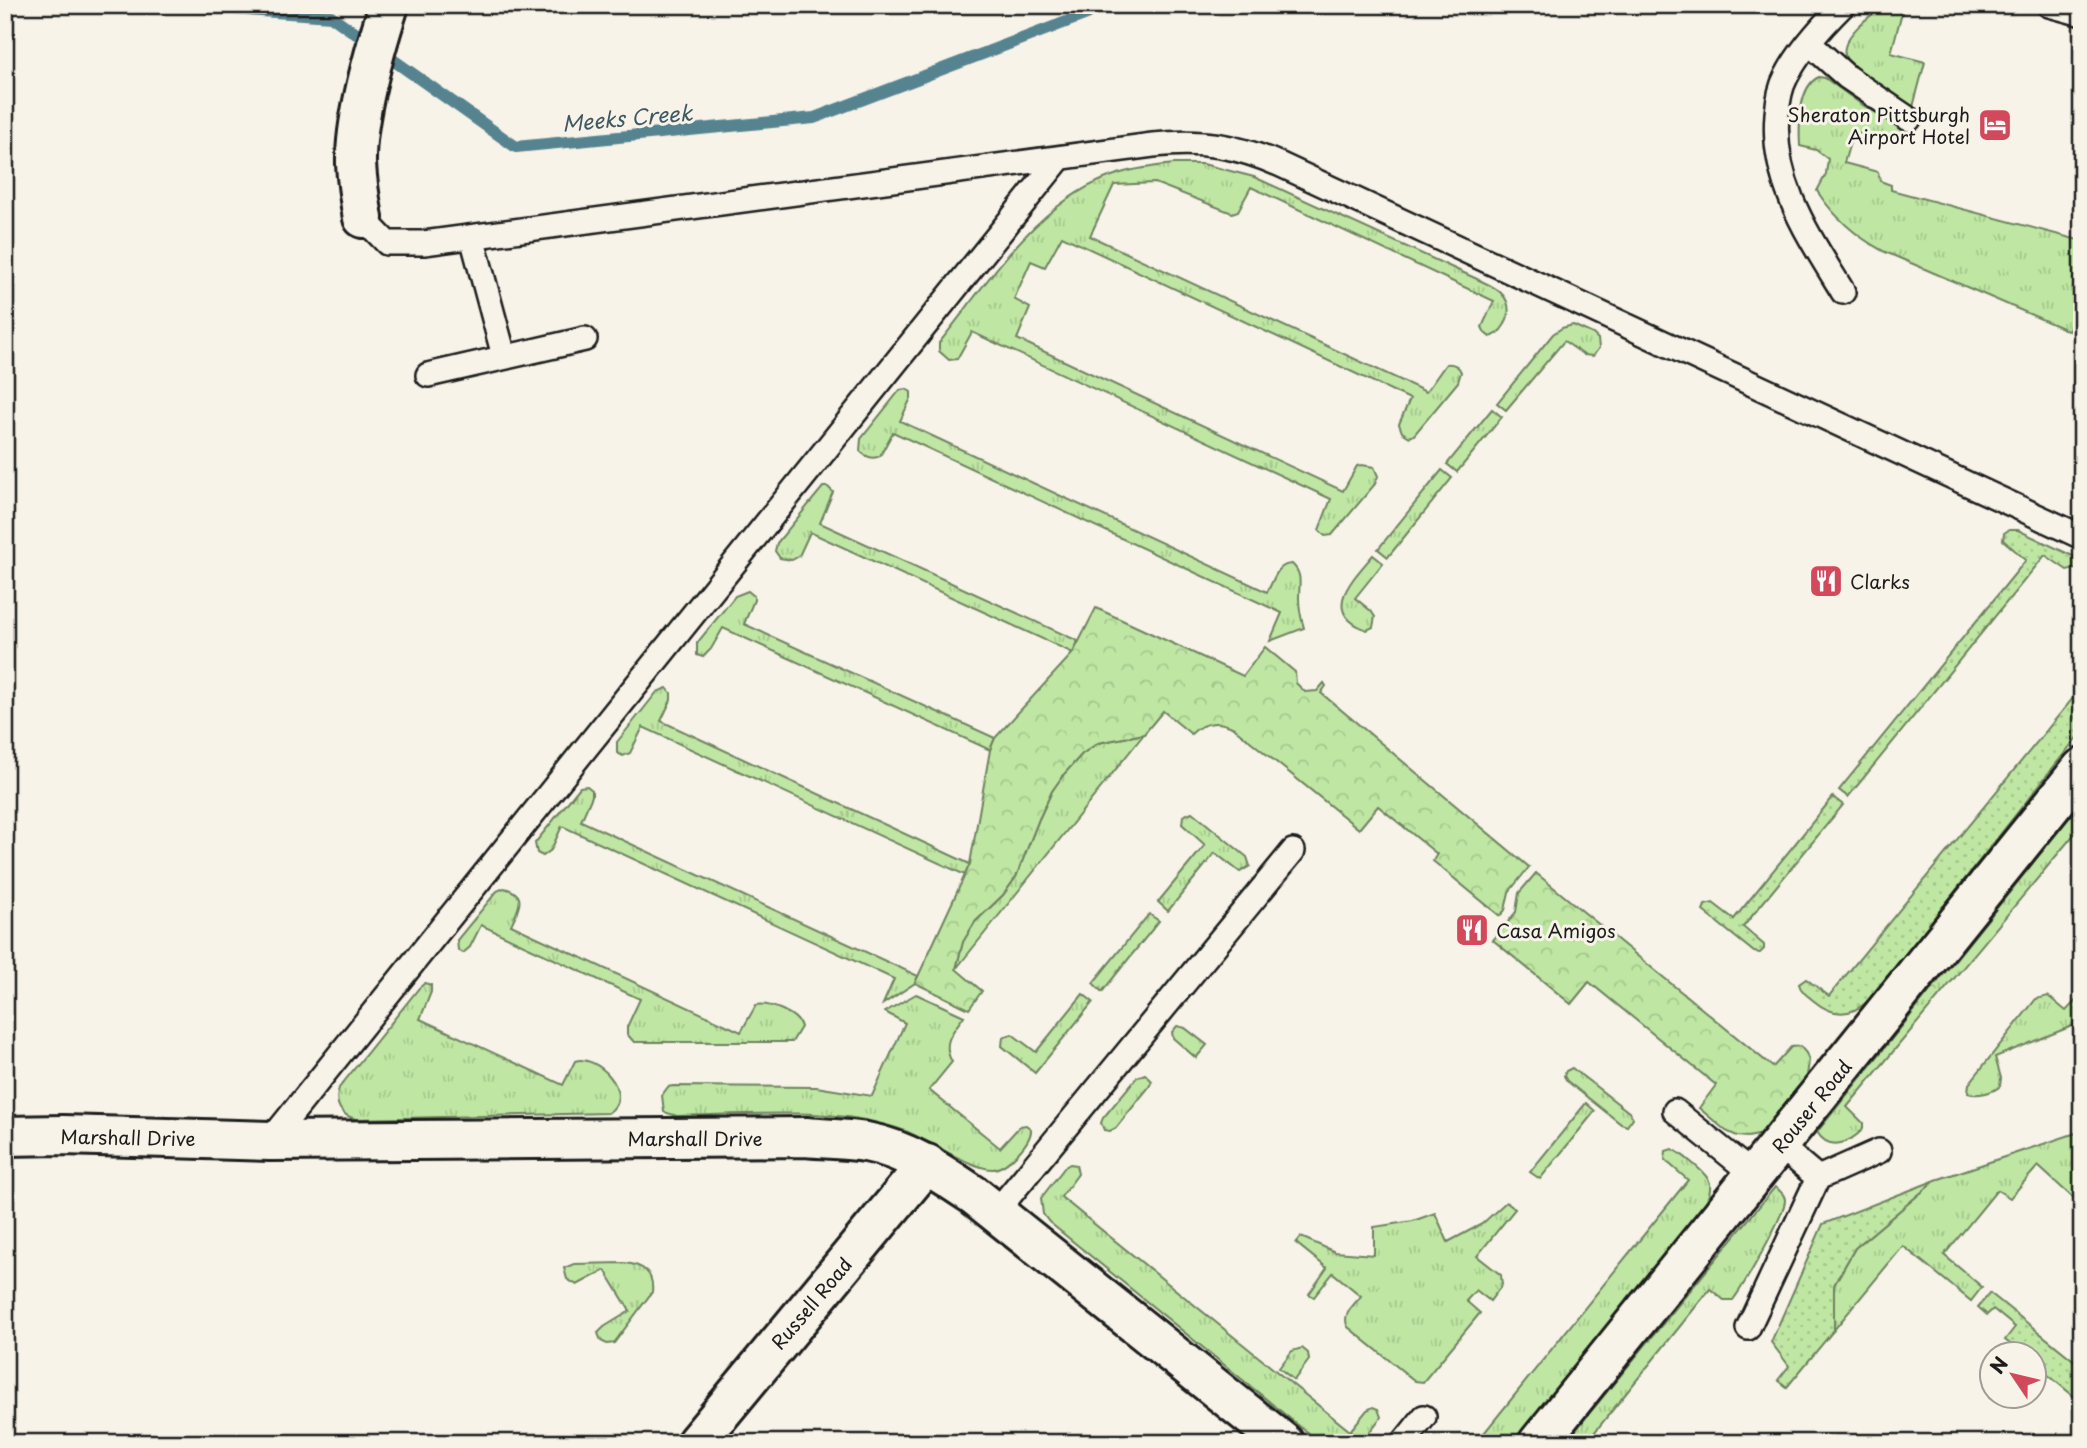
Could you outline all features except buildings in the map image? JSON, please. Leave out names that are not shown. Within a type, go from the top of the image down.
[{"type":"street","points":[[363,218],[356,163],[360,125],[389,5]]},
{"type":"street","name":"Rouser Road","points":[[1538,1443],[2082,768]]},
{"type":"street","name":"Marshall Drive","points":[[5,1136],[270,1141],[806,1138],[866,1142],[926,1164],[996,1212],[1284,1443]]},
{"type":"street","name":"Russell Road","points":[[696,1443],[926,1164]]},
{"type":"lane","points":[[1843,5],[1807,46],[1785,78],[1778,102],[1775,128],[1779,161],[1787,191],[1801,225],[1843,292]]},
{"type":"lane","points":[[2049,5],[2082,14]]},
{"type":"lane","points":[[1807,46],[1909,120]]},
{"type":"lane","points":[[363,218],[387,243],[425,243],[1185,142],[1210,143],[1259,155],[2082,537]]},
{"type":"lane","points":[[270,1141],[1060,158]]},
{"type":"lane","points":[[472,237],[504,356]]},
{"type":"lane","points":[[428,375],[585,339]]},
{"type":"lane","points":[[996,1212],[1293,851]]},
{"type":"lane","points":[[1675,1111],[1755,1176]]},
{"type":"lane","points":[[1779,1145],[1818,1178]]},
{"type":"lane","points":[[1748,1328],[1818,1178],[1878,1152]]},
{"type":"lane","points":[[1403,1443],[1424,1417]]},
{"type":"green space","points":[[1887,5],[1904,5],[1891,53],[1925,62],[1913,107],[1866,78],[1846,58],[1847,43],[1857,27]]},
{"type":"green space","points":[[1819,77],[1825,78],[1861,104],[1906,130],[1903,140],[1887,141],[1853,132],[1844,163],[1878,172],[1880,181],[1891,185],[1891,190],[2082,241],[2082,282],[2069,331],[1883,251],[1838,218],[1817,191],[1826,174],[1828,159],[1816,150],[1800,146],[1803,98],[1812,82]]},
{"type":"green space","points":[[1174,164],[1203,164],[1254,177],[1487,284],[1500,292],[1506,300],[1508,312],[1505,324],[1490,337],[1482,327],[1494,301],[1251,187],[1238,211],[1232,213],[1155,183],[1114,185],[1090,236],[1426,392],[1446,364],[1457,367],[1461,372],[1458,382],[1410,437],[1402,432],[1399,424],[1410,399],[1062,236],[1045,267],[1031,261],[1014,299],[1030,308],[1017,339],[1343,491],[1357,466],[1374,467],[1378,476],[1375,484],[1332,535],[1325,536],[1319,530],[1331,499],[972,332],[957,359],[949,360],[939,351],[939,343],[1018,243],[1065,201],[1092,185],[1121,173]]},
{"type":"green space","points":[[1573,325],[1598,339],[1599,348],[1593,356],[1584,355],[1564,341],[1506,410],[1497,403],[1553,334]]},
{"type":"green space","points":[[900,390],[911,392],[911,398],[900,421],[1267,592],[1279,570],[1292,564],[1299,575],[1299,606],[1304,628],[1270,641],[1282,613],[893,432],[880,456],[872,458],[865,455],[860,451],[861,439]]},
{"type":"green space","points":[[1492,409],[1502,417],[1457,472],[1447,464]]},
{"type":"green space","points":[[1442,470],[1452,478],[1388,557],[1378,549]]},
{"type":"green space","points":[[823,487],[828,487],[833,492],[820,523],[1078,641],[1073,653],[810,532],[799,556],[792,560],[780,558],[775,551],[777,543]]},
{"type":"green space","points":[[2018,530],[2073,556],[2077,561],[2076,568],[2067,570],[2045,555],[1848,797],[1839,790],[2026,560],[2003,540],[2004,533]]},
{"type":"green space","points":[[1373,555],[1383,563],[1355,598],[1375,617],[1373,627],[1367,630],[1352,623],[1342,604],[1350,584]]},
{"type":"green space","points":[[748,591],[754,596],[754,600],[744,624],[995,738],[990,750],[723,628],[711,649],[703,657],[697,655],[697,643],[735,596]]},
{"type":"green space","points":[[1096,608],[1243,676],[1265,647],[1295,672],[1296,683],[1305,692],[1317,691],[1324,683],[1326,686],[1321,693],[1529,867],[1509,892],[1505,910],[1500,916],[1433,861],[1437,854],[1378,806],[1359,829],[1234,728],[1211,723],[1201,726],[1191,734],[1163,711],[1144,734],[1098,743],[1082,754],[1052,791],[1016,877],[1003,895],[975,922],[963,942],[956,969],[982,991],[969,1009],[915,983],[970,864],[990,750],[995,738],[1073,653]]},
{"type":"green space","points":[[2082,687],[2082,731],[1869,1000],[1848,1012],[1835,1012],[1821,1006],[1805,993],[1799,984],[1806,979],[1829,996]]},
{"type":"green space","points":[[667,688],[671,693],[671,700],[661,721],[970,864],[965,875],[643,727],[630,753],[623,756],[617,753],[617,742],[657,692]]},
{"type":"green space","points":[[1144,734],[956,969],[963,941],[975,922],[1003,895],[1016,877],[1052,791],[1064,774],[1082,754],[1098,743]]},
{"type":"green space","points":[[587,786],[592,790],[592,796],[581,821],[918,976],[915,983],[883,1004],[894,979],[562,826],[551,850],[543,856],[537,853],[535,843],[580,787]]},
{"type":"green space","points":[[1833,797],[1843,805],[1743,927],[1764,945],[1760,953],[1754,952],[1703,911],[1705,905],[1713,903],[1734,919]]},
{"type":"green space","points":[[2082,802],[2082,825],[1847,1107],[1863,1123],[1863,1129],[1846,1141],[1833,1144],[1827,1142],[1817,1132]]},
{"type":"green space","points":[[1192,812],[1247,857],[1250,866],[1240,872],[1215,853],[1168,911],[1158,902],[1205,845],[1182,824],[1183,816]]},
{"type":"green space","points":[[1536,873],[1773,1067],[1791,1047],[1800,1046],[1809,1061],[1807,1076],[1765,1130],[1748,1137],[1726,1131],[1699,1108],[1716,1085],[1589,982],[1571,1004],[1493,940],[1516,912],[1519,893]]},
{"type":"green space","points":[[504,888],[517,894],[520,903],[511,925],[741,1032],[756,1005],[768,1005],[782,1010],[795,1018],[801,1027],[792,1042],[634,1042],[627,1034],[627,1027],[640,999],[481,925],[470,947],[463,953],[458,950],[457,940],[497,891]]},
{"type":"green space","points":[[1149,914],[1159,921],[1102,992],[1093,983]]},
{"type":"green space","points":[[425,983],[431,985],[431,992],[420,1019],[563,1085],[575,1061],[593,1063],[610,1076],[616,1086],[616,1105],[608,1113],[356,1119],[346,1115],[338,1104],[339,1088]]},
{"type":"green space","points":[[916,994],[964,1016],[952,1032],[948,1043],[952,1062],[929,1090],[1000,1148],[1020,1126],[1026,1125],[1031,1129],[1023,1147],[999,1168],[974,1165],[905,1131],[851,1118],[776,1113],[677,1116],[664,1112],[662,1095],[668,1087],[673,1086],[816,1087],[872,1096],[905,1023],[885,1012]]},
{"type":"green space","points":[[1083,994],[1093,1002],[1035,1073],[1002,1046],[1003,1037],[1012,1034],[1036,1052]]},
{"type":"green space","points":[[2082,994],[2082,1022],[1995,1057],[2001,1078],[2000,1086],[1985,1093],[1968,1093],[1969,1084],[2036,999],[2048,996],[2066,1011]]},
{"type":"green space","points":[[1177,1026],[1185,1028],[1207,1045],[1196,1058],[1173,1038],[1172,1032]]},
{"type":"green space","points":[[1572,1068],[1630,1113],[1633,1118],[1627,1126],[1567,1081],[1564,1076],[1566,1071]]},
{"type":"green space","points":[[1145,1074],[1152,1081],[1149,1087],[1116,1128],[1104,1130],[1101,1123],[1103,1118],[1137,1077]]},
{"type":"green space","points":[[1586,1103],[1595,1111],[1540,1179],[1530,1172]]},
{"type":"green space","points":[[2082,1131],[2082,1206],[2038,1166],[2010,1198],[1997,1190],[1944,1255],[1982,1287],[1971,1301],[1903,1246],[1834,1330],[1834,1285],[1855,1248],[1936,1180]]},
{"type":"green space","points":[[1672,1149],[1691,1162],[1708,1179],[1709,1195],[1701,1211],[1513,1443],[1476,1443],[1688,1180],[1665,1160],[1666,1151]]},
{"type":"green space","points":[[1070,1164],[1076,1165],[1078,1174],[1061,1197],[1350,1431],[1367,1410],[1373,1407],[1378,1409],[1381,1417],[1361,1443],[1320,1443],[1049,1222],[1043,1214],[1041,1198]]},
{"type":"green space","points":[[1936,1180],[1855,1248],[1834,1285],[1834,1330],[1787,1387],[1778,1380],[1789,1366],[1771,1342],[1823,1224]]},
{"type":"green space","points":[[1775,1187],[1784,1196],[1783,1208],[1763,1250],[1733,1300],[1724,1300],[1710,1289],[1586,1443],[1565,1443]]},
{"type":"green space","points":[[1506,1202],[1515,1209],[1477,1256],[1501,1275],[1502,1285],[1490,1301],[1476,1290],[1466,1301],[1480,1313],[1423,1382],[1415,1381],[1348,1327],[1347,1314],[1361,1296],[1333,1273],[1314,1297],[1309,1294],[1327,1268],[1296,1243],[1301,1237],[1335,1252],[1374,1255],[1374,1227],[1413,1221],[1435,1213],[1448,1242],[1482,1224]]},
{"type":"green space","points":[[624,1263],[646,1271],[651,1279],[652,1292],[614,1343],[607,1344],[601,1341],[598,1333],[630,1311],[605,1270],[577,1285],[567,1279],[564,1268],[574,1264]]},
{"type":"green space","points":[[1990,1293],[2082,1367],[2082,1403],[2048,1375],[2048,1340],[2005,1340],[2015,1327],[1993,1309],[1987,1315],[1978,1307]]},
{"type":"green space","points":[[1302,1348],[1308,1353],[1309,1360],[1294,1380],[1279,1368],[1292,1351]]},
{"type":"waterway","name":"Meeks Creek","points":[[178,5],[331,16],[516,147],[814,118],[1087,14],[1099,5]]},
{"type":"place","name":"Sheraton Pittsburgh Airport Hotel","points":[[1995,125]]},
{"type":"place","name":"Clarks","points":[[1826,581]]},
{"type":"place","name":"Casa Amigos","points":[[1472,930]]}]
